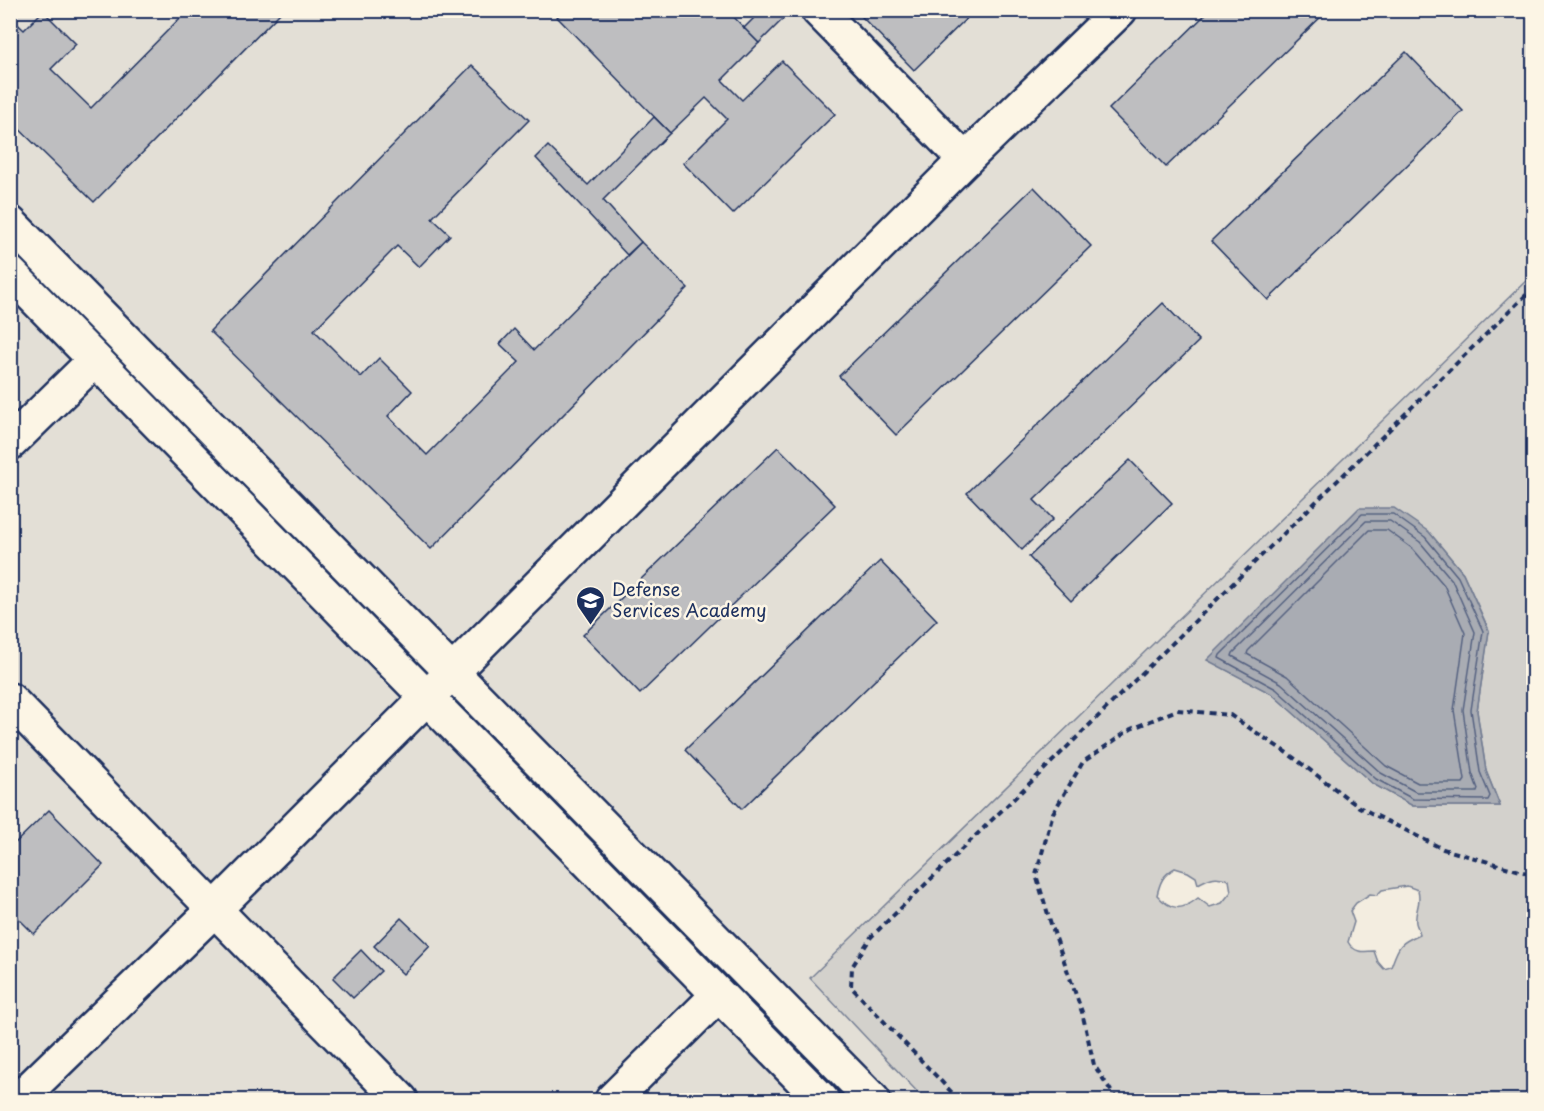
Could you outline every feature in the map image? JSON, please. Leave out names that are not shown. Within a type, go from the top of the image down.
[{"type":"street","points":[[818,10],[965,160]]},
{"type":"street","points":[[18,1101],[215,909],[965,160],[1120,10]]},
{"type":"street","points":[[10,223],[873,1101]]},
{"type":"street","points":[[10,273],[822,1101]]},
{"type":"street","points":[[10,443],[95,360]]},
{"type":"street","points":[[10,700],[401,1101]]},
{"type":"street","points":[[612,1101],[718,995]]},
{"type":"path","points":[[959,1101],[851,987],[852,967],[871,937],[1059,755],[1533,287]]},
{"type":"path","points":[[1117,1101],[1094,1065],[1082,1012],[1036,875],[1053,813],[1083,762],[1131,729],[1177,710],[1230,715],[1290,755],[1359,807],[1443,849],[1533,875]]},
{"type":"shaded area","name":"Defense Services Academy","points":[[10,11],[1532,11],[1534,12],[1533,274],[811,978],[925,1100],[11,1100]]},
{"type":"shaded area","points":[[1533,274],[1533,1100],[925,1100],[810,978]],"holes":[[[1429,532],[1463,573],[1489,630],[1477,711],[1486,771],[1500,806],[1413,806],[1373,784],[1272,694],[1208,660]],[[1175,868],[1188,872],[1196,877],[1198,884],[1213,878],[1229,880],[1231,892],[1222,903],[1210,907],[1198,898],[1182,907],[1172,906],[1157,895],[1159,886],[1168,873]],[[1407,886],[1418,890],[1416,924],[1420,934],[1403,943],[1391,967],[1384,969],[1378,962],[1374,951],[1356,950],[1348,942],[1354,922],[1350,911],[1356,903],[1370,894],[1377,895],[1382,890]]]},
{"type":"water","points":[[1359,508],[1394,508],[1429,532],[1463,573],[1489,631],[1477,711],[1486,771],[1500,806],[1413,806],[1373,784],[1272,694],[1207,660]]},
{"type":"building","points":[[178,10],[283,10],[94,202],[10,120],[10,17],[24,30],[43,11],[76,44],[51,69],[91,108],[183,15]]},
{"type":"building","points":[[564,10],[727,10],[759,43],[722,80],[742,100],[782,61],[835,114],[733,214],[683,163],[727,119],[706,98],[670,133],[557,17]]},
{"type":"building","points":[[762,10],[792,10],[759,43],[744,28]]},
{"type":"building","points":[[869,10],[975,10],[914,70],[862,17]]},
{"type":"building","points":[[1210,10],[1328,10],[1166,167],[1109,109]]},
{"type":"building","points":[[1406,52],[1463,111],[1268,300],[1211,241]]},
{"type":"building","points":[[472,65],[529,120],[432,218],[450,235],[419,267],[397,246],[314,330],[361,377],[379,358],[412,391],[388,416],[427,455],[519,362],[500,344],[514,329],[534,350],[641,242],[688,288],[431,549],[210,331]]},
{"type":"building","points":[[654,117],[670,133],[603,200],[641,242],[627,255],[536,158],[548,146],[588,185]]},
{"type":"building","points":[[1034,187],[1091,246],[896,435],[839,376]]},
{"type":"building","points":[[1163,303],[1199,341],[1034,500],[1053,519],[1022,550],[967,493]]},
{"type":"building","points":[[778,447],[835,505],[640,694],[583,635]]},
{"type":"building","points":[[1130,460],[1172,503],[1071,601],[1029,557]]},
{"type":"building","points":[[880,561],[937,620],[742,809],[685,750]]},
{"type":"building","points":[[49,810],[103,865],[34,934],[10,910],[10,848]]},
{"type":"building","points":[[401,918],[430,946],[403,974],[374,946]]},
{"type":"building","points":[[361,950],[381,971],[353,998],[333,978]]},
{"type":"place","name":"Defense Services Academy","points":[[591,626]]}]
